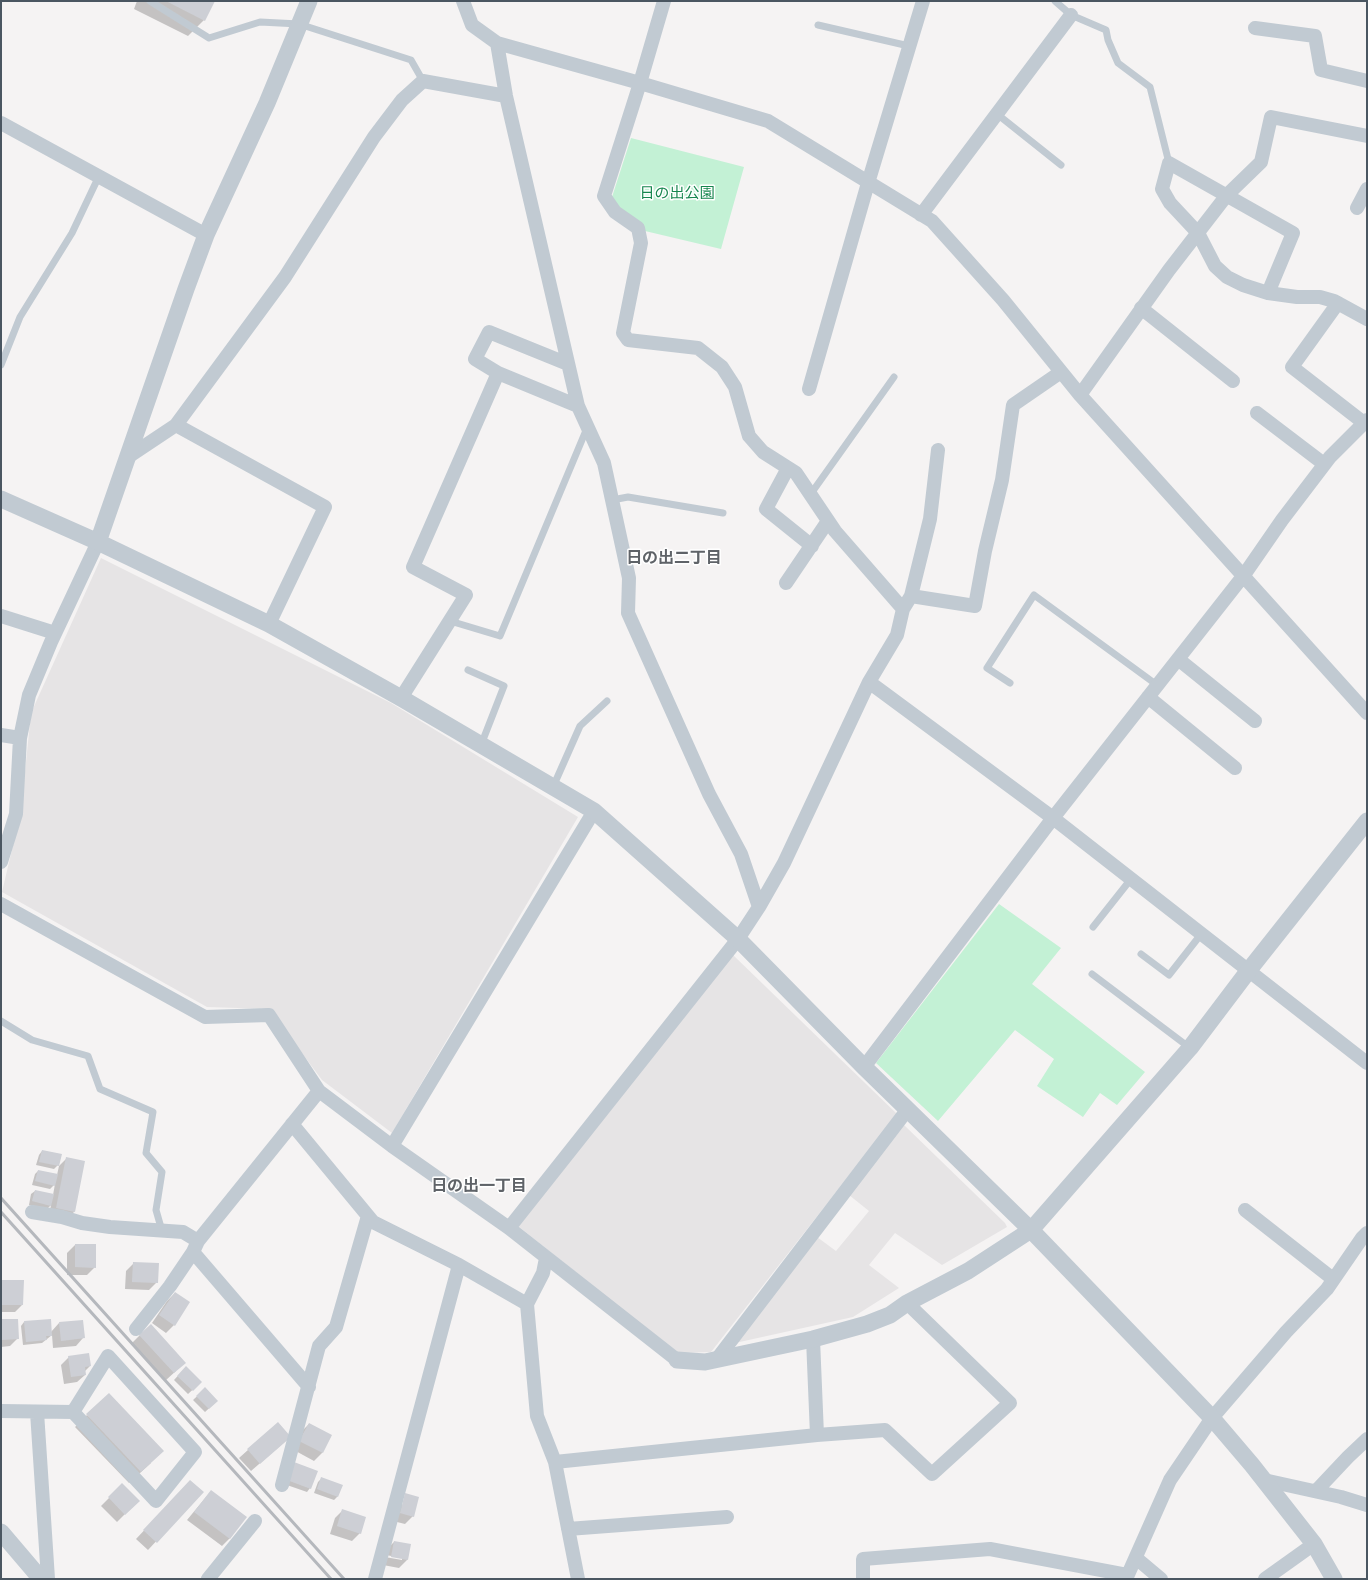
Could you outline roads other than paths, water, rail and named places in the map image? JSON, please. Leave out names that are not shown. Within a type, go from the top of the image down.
[{"type":"street","points":[[1,862],[16,814],[20,738],[29,695],[55,633],[98,542],[206,235],[267,103],[309,1]]},
{"type":"street","points":[[463,1],[472,25],[497,43],[768,121],[932,222],[1003,300],[1080,395],[1367,713]]},
{"type":"street","points":[[664,1],[604,196],[615,212],[638,228],[641,243],[623,333],[628,340],[698,348],[722,367],[735,387],[749,436],[763,452],[796,473],[828,521],[868,571],[903,609]]},
{"type":"street","points":[[809,389],[868,183],[923,1]]},
{"type":"street","points":[[921,215],[1071,15]]},
{"type":"street","points":[[1255,28],[1315,36],[1321,70],[1367,81]]},
{"type":"street","points":[[497,43],[506,96],[578,406],[604,463],[629,578],[628,613],[709,794],[741,854],[759,907]]},
{"type":"street","points":[[128,457],[176,424],[285,277],[374,137],[402,100],[423,81],[506,96]]},
{"type":"street","points":[[1080,395],[1141,308],[1227,195],[1261,162],[1271,117],[1367,136]]},
{"type":"street","points":[[1,123],[206,235]]},
{"type":"street","points":[[1268,292],[1294,233],[1169,163],[1162,189],[1170,203],[1198,233],[1215,266],[1227,277],[1243,285],[1268,292],[1297,297],[1320,297],[1338,303],[1367,320]]},
{"type":"street","points":[[1357,208],[1367,189]]},
{"type":"street","points":[[864,1066],[1053,818],[1244,575],[1330,456],[1366,422],[1292,367],[1338,303]]},
{"type":"street","points":[[1141,308],[1233,381]]},
{"type":"street","points":[[568,364],[489,332],[475,359],[498,373],[578,406]]},
{"type":"street","points":[[911,596],[975,606],[985,550],[1002,480],[1013,405],[1062,372]]},
{"type":"street","points":[[401,698],[466,595],[413,567],[498,373]]},
{"type":"street","points":[[1257,412],[1324,464]]},
{"type":"street","points":[[176,424],[324,506],[269,624]]},
{"type":"street","points":[[509,1228],[738,939],[759,907],[784,863],[869,682],[897,635],[903,609],[911,596],[930,519],[938,450]]},
{"type":"street","points":[[788,468],[766,509],[812,546]]},
{"type":"street","points":[[1,499],[98,542],[269,624],[401,698],[594,811],[738,939],[908,1110],[1031,1230],[1212,1418],[1264,1480],[1314,1544],[1334,1579]]},
{"type":"street","points":[[786,583],[828,521]]},
{"type":"street","points":[[1,616],[55,633]]},
{"type":"street","points":[[1178,659],[1255,721]]},
{"type":"street","points":[[869,682],[1132,878],[1367,1063]]},
{"type":"street","points":[[1148,697],[1235,768]]},
{"type":"street","points":[[1,734],[20,738]]},
{"type":"street","points":[[392,1146],[594,811]]},
{"type":"street","points":[[1,904],[204,1016],[269,1015],[319,1091],[392,1146],[509,1228],[677,1360],[705,1362],[854,1329],[890,1315],[907,1303],[968,1271],[1031,1230],[1190,1048],[1249,970],[1367,821]]},
{"type":"street","points":[[136,1329],[170,1286],[196,1247],[319,1091]]},
{"type":"street","points":[[717,1359],[908,1110]]},
{"type":"street","points":[[292,1124],[373,1222],[459,1265],[527,1304]]},
{"type":"street","points":[[1245,1210],[1333,1280]]},
{"type":"street","points":[[32,1212],[62,1217],[82,1223],[110,1227],[183,1232],[309,1387]]},
{"type":"street","points":[[282,1485],[320,1346],[336,1327],[368,1216]]},
{"type":"street","points":[[863,1579],[863,1558],[990,1549],[1127,1577],[1170,1480],[1212,1418],[1286,1332],[1327,1289],[1367,1233]]},
{"type":"street","points":[[546,1258],[543,1273],[527,1304],[537,1416],[555,1462],[578,1579]]},
{"type":"street","points":[[375,1579],[459,1265]]},
{"type":"street","points":[[555,1462],[817,1435],[885,1430],[932,1474],[1010,1403],[907,1303]]},
{"type":"street","points":[[813,1339],[817,1435]]},
{"type":"street","points":[[1,1411],[72,1412],[156,1501],[195,1452],[108,1356],[72,1412]]},
{"type":"street","points":[[38,1412],[48,1579]]},
{"type":"street","points":[[1316,1491],[1367,1439]]},
{"type":"street","points":[[1264,1480],[1341,1497],[1367,1505]]},
{"type":"street","points":[[568,1529],[727,1517]]},
{"type":"street","points":[[208,1579],[255,1521]]},
{"type":"street","points":[[1,1532],[40,1579]]},
{"type":"street","points":[[1265,1579],[1314,1544]]},
{"type":"street","points":[[1136,1558],[1161,1579]]},
{"type":"lane","points":[[150,1],[209,38],[260,22],[299,24],[411,60],[423,81]]},
{"type":"lane","points":[[1055,1],[1071,15],[1106,30],[1108,40],[1118,63],[1150,87],[1169,163]]},
{"type":"lane","points":[[818,25],[909,46]]},
{"type":"lane","points":[[997,114],[1061,165]]},
{"type":"lane","points":[[1,365],[20,317],[72,233],[99,176]]},
{"type":"lane","points":[[810,494],[894,377]]},
{"type":"lane","points":[[450,621],[500,636],[587,427]]},
{"type":"lane","points":[[612,500],[628,497],[722,513]]},
{"type":"lane","points":[[1010,683],[987,668],[1034,595],[1157,685]]},
{"type":"lane","points":[[468,670],[504,686],[481,745]]},
{"type":"lane","points":[[553,787],[580,726],[607,701]]},
{"type":"lane","points":[[1093,927],[1132,878]]},
{"type":"lane","points":[[1141,954],[1169,975],[1202,934]]},
{"type":"lane","points":[[1092,974],[1190,1048]]},
{"type":"lane","points":[[1,1021],[32,1040],[88,1056],[100,1089],[153,1112],[146,1153],[162,1172],[156,1210],[162,1230]]},
{"type":"railway","points":[[1,1198],[344,1579]]},
{"type":"railway","points":[[1,1212],[331,1579]]},
{"type":"district","name":"日の出二丁目","points":[[674,559]]},
{"type":"district","name":"日の出一丁目","points":[[479,1187]]},
{"type":"park label","name":"日の出公園","points":[[677,194]]}]
